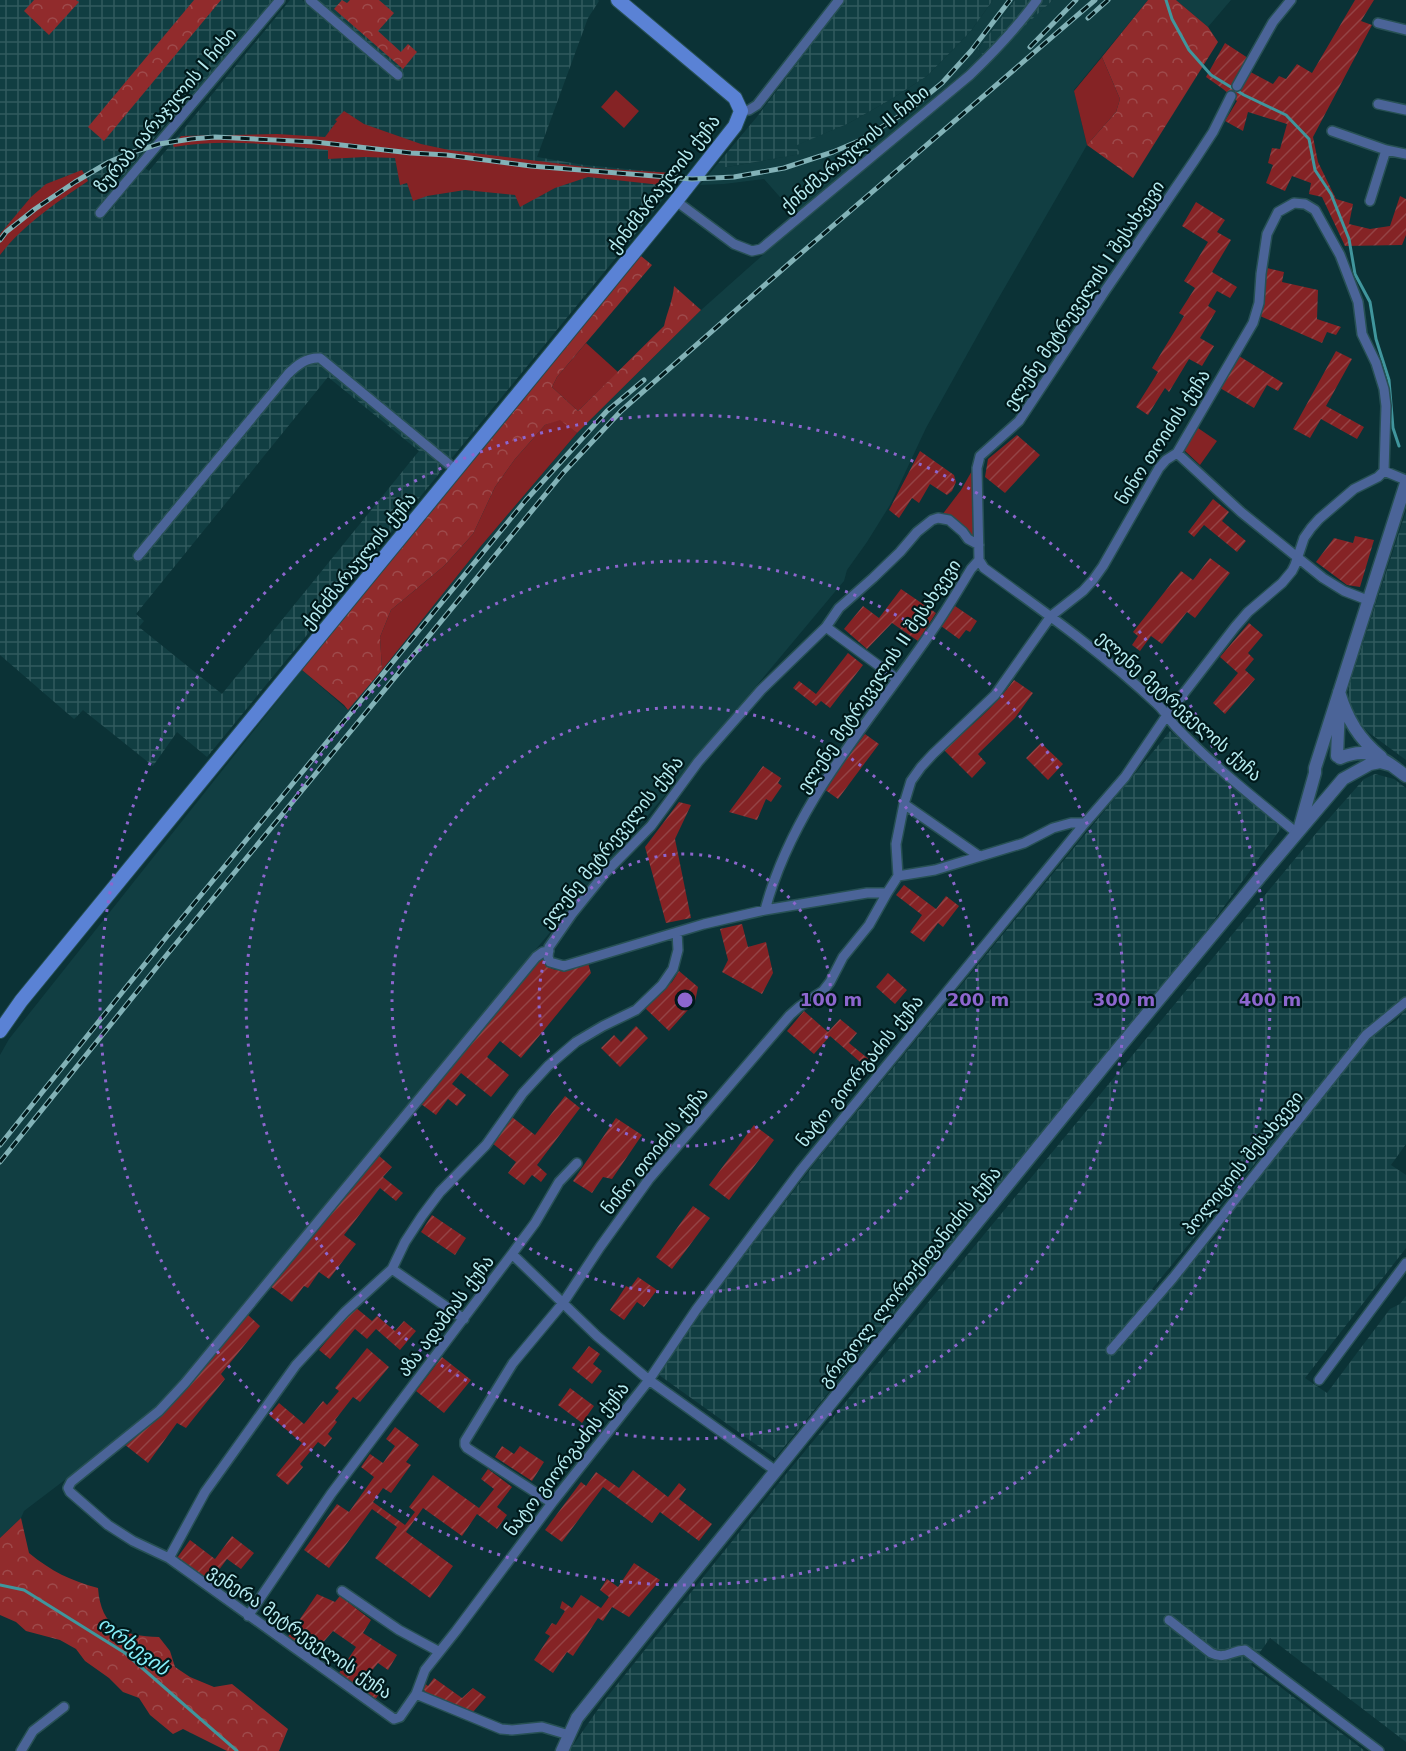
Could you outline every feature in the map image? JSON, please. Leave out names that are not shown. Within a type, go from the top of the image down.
[{"type":"main road","points":[[618,0],[735,98],[741,111]]},
{"type":"main road","name":"ქინძმარაულის ქუჩა","points":[[0,1029],[676,201],[735,126],[741,111]]},
{"type":"street","name":"ზურაბ იარაჯულის I ჩიხი","points":[[100,213],[280,0]]},
{"type":"street","points":[[310,0],[398,75]]},
{"type":"street","points":[[741,111],[749,110],[757,105],[839,0]]},
{"type":"street","name":"ქინძმარაულის II ჩიხი","points":[[676,201],[734,244],[752,251],[761,249],[970,75],[1000,46],[1037,0]]},
{"type":"street","points":[[1237,86],[1273,22],[1291,0]]},
{"type":"street","points":[[1378,23],[1406,30]]},
{"type":"street","name":"ელენე მეტრეველის I შესახვევი","points":[[979,545],[977,468],[980,456],[1019,422],[1213,132],[1231,96]]},
{"type":"street","points":[[1378,104],[1406,110]]},
{"type":"street","points":[[1332,131],[1386,150],[1406,154]]},
{"type":"street","points":[[1370,201],[1386,150]]},
{"type":"street","name":"ნინო თოიძის ქუჩა","points":[[552,1503],[465,1445],[465,1441],[513,1363],[563,1303],[649,1179],[790,1015],[823,991],[843,957],[869,925],[898,876],[896,844],[911,781],[921,767],[996,695],[1051,616],[1083,591],[1103,566],[1159,468],[1177,453],[1253,323],[1259,303],[1267,234],[1278,212],[1294,203],[1305,204],[1315,210],[1340,255],[1358,302],[1362,334],[1376,363],[1384,389],[1386,406],[1384,471]]},
{"type":"street","points":[[138,556],[288,374],[309,359],[320,358],[456,470]]},
{"type":"street","points":[[1177,453],[1241,512],[1323,578],[1344,591],[1370,601]]},
{"type":"street","points":[[1384,471],[1406,482]]},
{"type":"street","name":"ნატო გიორგაძის ქუჩა","points":[[416,1694],[425,1670],[438,1651],[456,1632],[552,1503],[649,1380],[699,1307],[801,1170],[1125,777],[1167,715],[1235,627],[1292,571],[1304,538],[1319,519],[1354,489],[1378,477],[1384,471]]},
{"type":"street","name":"გრიგოლ ლორთქიფანიძის ქუჩა","points":[[1298,834],[1339,692],[1370,601],[1406,482]]},
{"type":"street","name":"ელენე მეტრეველის ქუჩა","points":[[677,933],[564,966],[550,962],[548,957],[549,947],[572,914],[606,872],[651,826],[698,762],[761,690],[826,627],[838,608],[873,578],[917,532],[932,520],[938,518],[949,520],[968,539],[979,545]]},
{"type":"street","points":[[979,545],[979,560]]},
{"type":"street","name":"ელენე მეტრეველის ქუჩა","points":[[979,560],[984,568],[1105,658],[1158,705],[1176,727],[1228,775],[1298,834]]},
{"type":"street","name":"ელენე მეტრეველის II შესახვევი","points":[[765,910],[780,865],[820,787],[932,631],[979,560]]},
{"type":"street","points":[[826,627],[897,679]]},
{"type":"street","points":[[1339,692],[1350,722],[1359,735],[1369,747],[1406,776]]},
{"type":"street","name":"გრიგოლ ლორთქიფანიძის ქუჩა","points":[[1339,692],[1339,757]]},
{"type":"street","points":[[1360,752],[1371,753],[1386,761],[1370,764],[1334,786],[1320,782],[1316,767],[1326,755],[1339,757],[1360,752]]},
{"type":"street","points":[[1339,757],[1346,768],[1346,774],[1341,782]]},
{"type":"street","name":"გრიგოლ ლორთქიფანიძის ქუჩა","points":[[562,1751],[578,1718],[1097,1075],[1341,782]]},
{"type":"street","points":[[904,804],[979,856]]},
{"type":"street","points":[[898,876],[935,870],[1024,843],[1053,828],[1071,823],[1085,823]]},
{"type":"street","points":[[169,1558],[205,1492],[296,1365],[345,1312],[392,1269],[405,1242],[440,1192],[486,1145],[522,1094],[548,1066],[576,1042],[636,1010],[662,985],[673,969],[678,950],[677,933],[704,924],[765,910],[887,893]]},
{"type":"street","name":"ვენერა მეტრეველის ქუჩა","points":[[549,951],[536,957],[185,1383],[159,1411],[70,1482],[68,1488],[108,1525],[133,1541],[169,1558],[394,1719],[400,1717],[416,1694],[501,1729],[542,1727],[569,1735]]},
{"type":"street","name":"პოლიციის შესახვევი","points":[[1111,1350],[1173,1278],[1366,1035],[1406,1002]]},
{"type":"street","points":[[512,1254],[535,1223],[559,1182],[577,1162]]},
{"type":"street","name":"აზა ადამიას ქუჩა","points":[[248,1616],[331,1494],[512,1254],[597,1336],[649,1380],[776,1472]]},
{"type":"street","points":[[1319,1380],[1406,1263]]},
{"type":"street","points":[[392,1269],[464,1319]]},
{"type":"street","points":[[342,1592],[399,1630],[438,1651]]},
{"type":"street","points":[[1170,1620],[1218,1656],[1245,1650],[1379,1751]]},
{"type":"street","points":[[21,1751],[33,1731],[64,1707]]},
{"type":"shaded area","points":[[0,0],[273,0],[174,119],[171,117],[96,210],[105,217],[145,168],[149,171],[290,0],[302,0],[396,79],[402,71],[317,0],[598,0],[588,18],[537,157],[584,165],[682,174],[207,757],[177,732],[153,766],[83,710],[74,719],[0,655]],"holes":[[[328,377],[419,451],[222,694],[139,627],[144,621],[136,614]]]},
{"type":"shaded area","points":[[845,0],[993,0],[970,32],[927,76],[847,124],[795,146],[801,154],[715,167],[756,118]]},
{"type":"shaded area","points":[[993,0],[1015,0],[978,49],[987,59],[1053,0],[1148,0],[1074,90],[1087,145],[926,428],[890,505],[847,570],[844,581],[532,954],[174,1390],[103,1451],[24,1511],[21,1518],[0,1538],[0,1055],[9,1039],[302,670],[348,710],[481,546],[577,433],[701,310],[801,221],[764,179],[700,185],[715,167],[727,167],[800,154],[794,146],[847,124],[927,76],[970,32]]},
{"type":"shaded area","points":[[1015,0],[1053,0],[987,60],[978,49]]},
{"type":"shaded area","points":[[1176,0],[1231,0],[1208,27]]},
{"type":"shaded area","points":[[1355,0],[1374,0],[1361,21],[1372,25],[1313,137],[1318,162],[1336,199],[1353,204],[1349,224],[1370,229],[1390,226],[1400,196],[1406,199],[1406,235],[1402,245],[1345,246],[1322,197],[1309,194],[1311,183],[1292,176],[1285,191],[1266,183],[1273,165],[1268,163],[1272,148],[1280,149],[1287,124],[1248,112],[1243,131],[1225,121],[1237,101],[1206,77],[1225,43],[1248,58],[1243,68],[1273,84],[1279,76],[1286,79],[1297,64],[1312,73]]},
{"type":"shaded area","points":[[1102,57],[1120,99],[1116,112],[1087,145],[1074,91]]},
{"type":"shaded area","points":[[616,90],[639,111],[624,128],[601,107]]},
{"type":"shaded area","points":[[344,111],[364,124],[421,144],[449,150],[594,168],[673,173],[670,186],[588,177],[555,188],[520,207],[515,195],[465,190],[427,196],[413,201],[407,183],[400,185],[395,158],[328,159],[328,150],[251,143],[212,143],[174,147],[173,145],[181,136],[277,134],[325,137],[337,121],[335,120]]},
{"type":"shaded area","points":[[82,170],[88,181],[30,224],[0,255],[0,234],[31,197],[46,184]]},
{"type":"shaded area","points":[[1196,202],[1225,220],[1217,232],[1231,240],[1212,272],[1237,287],[1230,298],[1217,291],[1208,306],[1216,311],[1200,338],[1214,346],[1202,366],[1189,359],[1169,392],[1165,388],[1148,415],[1136,407],[1158,372],[1152,368],[1184,316],[1179,313],[1195,288],[1184,281],[1208,242],[1182,226]]},
{"type":"shaded area","points":[[1267,268],[1284,272],[1282,282],[1318,290],[1317,319],[1341,327],[1336,335],[1327,332],[1322,343],[1260,316]]},
{"type":"shaded area","points":[[586,343],[618,372],[578,411],[552,387],[557,377]]},
{"type":"shaded area","points":[[1336,351],[1352,359],[1326,406],[1364,427],[1357,439],[1321,419],[1310,438],[1293,429]]},
{"type":"shaded area","points":[[1239,356],[1283,383],[1278,391],[1267,385],[1254,408],[1220,388]]},
{"type":"shaded area","points":[[560,419],[577,433],[481,546],[382,670],[380,637],[391,610],[444,566],[473,534],[495,487],[515,459],[545,425]]},
{"type":"shaded area","points":[[1198,428],[1217,441],[1200,465],[1184,450]]},
{"type":"shaded area","points":[[1017,435],[1040,455],[1005,493],[985,477],[988,459]]},
{"type":"shaded area","points":[[920,451],[954,475],[956,482],[952,491],[947,495],[930,484],[919,503],[912,498],[899,518],[889,510]]},
{"type":"shaded area","points":[[973,469],[975,537],[972,539],[956,520],[942,515]]},
{"type":"shaded area","points":[[1213,499],[1229,512],[1222,521],[1246,541],[1237,552],[1204,525],[1194,537],[1188,532]]},
{"type":"shaded area","points":[[1406,511],[1406,760],[1368,732],[1354,717],[1348,701],[1349,686]]},
{"type":"shaded area","points":[[1355,536],[1374,540],[1360,587],[1347,585],[1316,562],[1334,538],[1353,543]]},
{"type":"shaded area","points":[[1210,558],[1230,573],[1195,618],[1187,612],[1162,644],[1151,636],[1140,651],[1132,645],[1138,636],[1133,632],[1181,571],[1193,580]]},
{"type":"shaded area","points":[[901,589],[936,613],[918,641],[892,623],[867,649],[844,629],[863,606],[879,618]]},
{"type":"shaded area","points":[[955,606],[977,621],[970,632],[966,630],[959,639],[941,626]]},
{"type":"shaded area","points":[[1249,623],[1263,635],[1248,653],[1254,659],[1245,670],[1255,679],[1225,714],[1213,703],[1238,673],[1220,657]]},
{"type":"shaded area","points":[[848,653],[863,665],[830,708],[821,701],[816,706],[793,688],[799,681],[816,694]]},
{"type":"shaded area","points":[[1014,680],[1033,693],[1015,718],[978,754],[986,763],[972,778],[944,750],[990,708]]},
{"type":"shaded area","points":[[1170,731],[1282,827],[1209,927],[775,1458],[659,1375],[706,1305],[815,1163]]},
{"type":"shaded area","points":[[865,734],[879,744],[838,799],[824,789]]},
{"type":"shaded area","points":[[1041,743],[1063,764],[1048,780],[1026,758]]},
{"type":"shaded area","points":[[763,766],[781,778],[778,783],[782,786],[771,802],[766,799],[757,820],[729,812]]},
{"type":"shaded area","points":[[1375,774],[1394,779],[1406,788],[1406,998],[1367,1027],[1152,1289],[1160,1295],[1206,1242],[1210,1243],[1220,1233],[1219,1228],[1222,1221],[1372,1036],[1397,1020],[1406,1009],[1406,1144],[1391,1165],[1406,1175],[1406,1248],[1305,1378],[1327,1393],[1390,1309],[1400,1304],[1406,1296],[1406,1742],[1270,1638],[1251,1665],[1365,1751],[569,1751],[603,1702],[786,1474],[1318,831],[1364,779]]},
{"type":"shaded area","points":[[679,802],[691,805],[675,839],[691,918],[666,923],[645,847]]},
{"type":"shaded area","points":[[904,885],[936,909],[946,896],[959,906],[943,927],[938,923],[924,942],[910,932],[922,915],[896,895]]},
{"type":"shaded area","points":[[742,924],[748,947],[766,942],[773,973],[762,994],[722,972],[728,960],[720,929]]},
{"type":"shaded area","points":[[544,958],[551,968],[556,970],[569,969],[588,963],[591,973],[521,1058],[500,1041],[487,1057],[509,1075],[491,1097],[461,1073],[452,1084],[466,1095],[457,1106],[448,1099],[436,1115],[421,1104],[538,960]]},
{"type":"shaded area","points":[[679,971],[698,987],[695,1002],[669,1031],[646,1009],[648,1002],[672,982]]},
{"type":"shaded area","points":[[888,973],[907,990],[895,1004],[876,987]]},
{"type":"shaded area","points":[[804,1011],[828,1032],[840,1019],[857,1033],[849,1043],[871,1061],[866,1067],[830,1036],[814,1054],[787,1031]]},
{"type":"shaded area","points":[[636,1026],[648,1038],[620,1067],[601,1048],[614,1035],[621,1042]]},
{"type":"shaded area","points":[[565,1096],[580,1108],[537,1165],[547,1174],[541,1182],[532,1175],[524,1185],[508,1173],[516,1162],[492,1143],[512,1117],[535,1135]]},
{"type":"shaded area","points":[[616,1118],[642,1135],[612,1179],[603,1177],[592,1193],[573,1181]]},
{"type":"shaded area","points":[[754,1125],[774,1140],[729,1200],[709,1185]]},
{"type":"shaded area","points":[[378,1155],[392,1167],[383,1177],[403,1193],[396,1201],[380,1188],[344,1235],[356,1244],[329,1279],[319,1272],[308,1288],[304,1286],[292,1302],[270,1286]]},
{"type":"shaded area","points":[[693,1206],[710,1218],[672,1269],[656,1257]]},
{"type":"shaded area","points":[[432,1215],[466,1238],[455,1255],[421,1232]]},
{"type":"shaded area","points":[[638,1277],[657,1290],[644,1307],[637,1302],[624,1320],[610,1310],[626,1286],[630,1288]]},
{"type":"shaded area","points":[[355,1307],[372,1321],[377,1316],[395,1331],[404,1321],[416,1331],[400,1350],[376,1329],[367,1339],[355,1329],[330,1359],[319,1350]]},
{"type":"shaded area","points":[[248,1315],[260,1326],[221,1374],[225,1379],[186,1428],[177,1423],[148,1463],[124,1444],[174,1402]]},
{"type":"shaded area","points":[[589,1346],[600,1354],[593,1364],[602,1371],[592,1384],[572,1368]]},
{"type":"shaded area","points":[[367,1348],[389,1367],[360,1402],[353,1397],[335,1420],[337,1422],[328,1434],[332,1438],[325,1447],[318,1442],[300,1464],[303,1467],[288,1485],[276,1475],[302,1443],[269,1415],[279,1403],[304,1424],[323,1401],[327,1405],[339,1391],[335,1388]]},
{"type":"shaded area","points":[[442,1357],[471,1380],[444,1413],[416,1391]]},
{"type":"shaded area","points":[[570,1388],[594,1406],[582,1423],[558,1405]]},
{"type":"shaded area","points":[[395,1427],[419,1445],[406,1462],[411,1465],[391,1493],[383,1488],[373,1502],[405,1525],[415,1512],[409,1507],[433,1475],[479,1508],[494,1489],[481,1479],[488,1469],[512,1487],[497,1507],[507,1515],[497,1529],[477,1514],[462,1536],[423,1508],[406,1532],[453,1566],[430,1598],[375,1558],[397,1527],[372,1509],[329,1568],[304,1550],[337,1504],[349,1512],[374,1477],[361,1467],[370,1454],[383,1463],[395,1446],[386,1439]]},
{"type":"shaded area","points":[[502,1446],[514,1454],[520,1446],[544,1462],[532,1481],[495,1457]]},
{"type":"shaded area","points":[[633,1470],[668,1497],[679,1483],[686,1489],[679,1499],[712,1524],[699,1541],[660,1512],[652,1523],[603,1487],[562,1542],[545,1530],[581,1482],[586,1486],[596,1472],[619,1488]]},
{"type":"shaded area","points":[[232,1536],[254,1553],[241,1569],[227,1559],[210,1582],[177,1558],[190,1540],[215,1559]]},
{"type":"shaded area","points":[[634,1563],[660,1580],[629,1617],[612,1607],[603,1621],[598,1618],[573,1656],[567,1652],[553,1673],[534,1660],[550,1636],[545,1633],[552,1623],[556,1625],[565,1611],[560,1608],[562,1601],[572,1608],[581,1595],[601,1608],[609,1597],[600,1590],[607,1579],[618,1587]]},
{"type":"shaded area","points":[[317,1594],[335,1602],[340,1596],[371,1620],[363,1633],[397,1655],[388,1670],[378,1663],[366,1678],[381,1691],[375,1700],[339,1673],[356,1647],[333,1631],[312,1655],[287,1638]]},
{"type":"shaded area","points":[[434,1678],[462,1698],[473,1688],[486,1697],[473,1712],[426,1693],[423,1682],[428,1686]]},
{"type":"green space","points":[[34,0],[76,0],[79,2],[49,35],[24,11]]},
{"type":"green space","points":[[194,0],[221,0],[104,141],[88,127]]},
{"type":"green space","points":[[342,0],[347,3],[350,0],[379,0],[394,13],[378,31],[401,52],[408,44],[417,52],[403,69],[334,9]]},
{"type":"green space","points":[[1148,0],[1176,0],[1208,27],[1218,42],[1133,178],[1087,145],[1116,112],[1120,99],[1102,57]]},
{"type":"green space","points":[[641,256],[652,265],[557,377],[552,387],[578,411],[664,326],[674,286],[701,310],[577,433],[560,420],[545,425],[515,459],[495,487],[473,534],[444,566],[391,610],[380,637],[382,670],[348,710],[302,670]]},
{"type":"green space","points":[[21,1518],[29,1553],[62,1575],[98,1588],[104,1612],[116,1627],[135,1635],[159,1637],[170,1651],[175,1667],[190,1677],[214,1687],[232,1684],[288,1729],[279,1751],[227,1751],[183,1729],[173,1734],[150,1715],[139,1698],[123,1692],[109,1678],[85,1661],[76,1649],[60,1640],[26,1631],[16,1622],[0,1615],[0,1538]]},
{"type":"waterway","points":[[1166,0],[1172,19],[1189,50],[1211,75],[1244,95],[1286,115],[1309,139],[1315,170],[1331,194],[1349,239],[1355,274],[1370,302],[1376,339],[1389,380],[1393,428],[1399,446]]},
{"type":"waterway","name":"ორხევის","points":[[0,1585],[24,1590],[125,1653],[237,1751]]},
{"type":"railway","points":[[0,240],[6,232],[35,209],[109,162],[159,144],[191,139],[215,137],[315,142],[531,166],[692,179],[734,177],[784,168],[861,140],[909,110],[942,83],[971,51],[1010,0]]},
{"type":"railway","points":[[1030,47],[1076,0]]},
{"type":"railway","points":[[0,1162],[165,957],[563,473],[621,411],[1095,0]]},
{"type":"railway","points":[[1088,18],[1108,0]]},
{"type":"railway","points":[[0,1145],[164,940],[526,500],[607,411],[644,380]]}]
